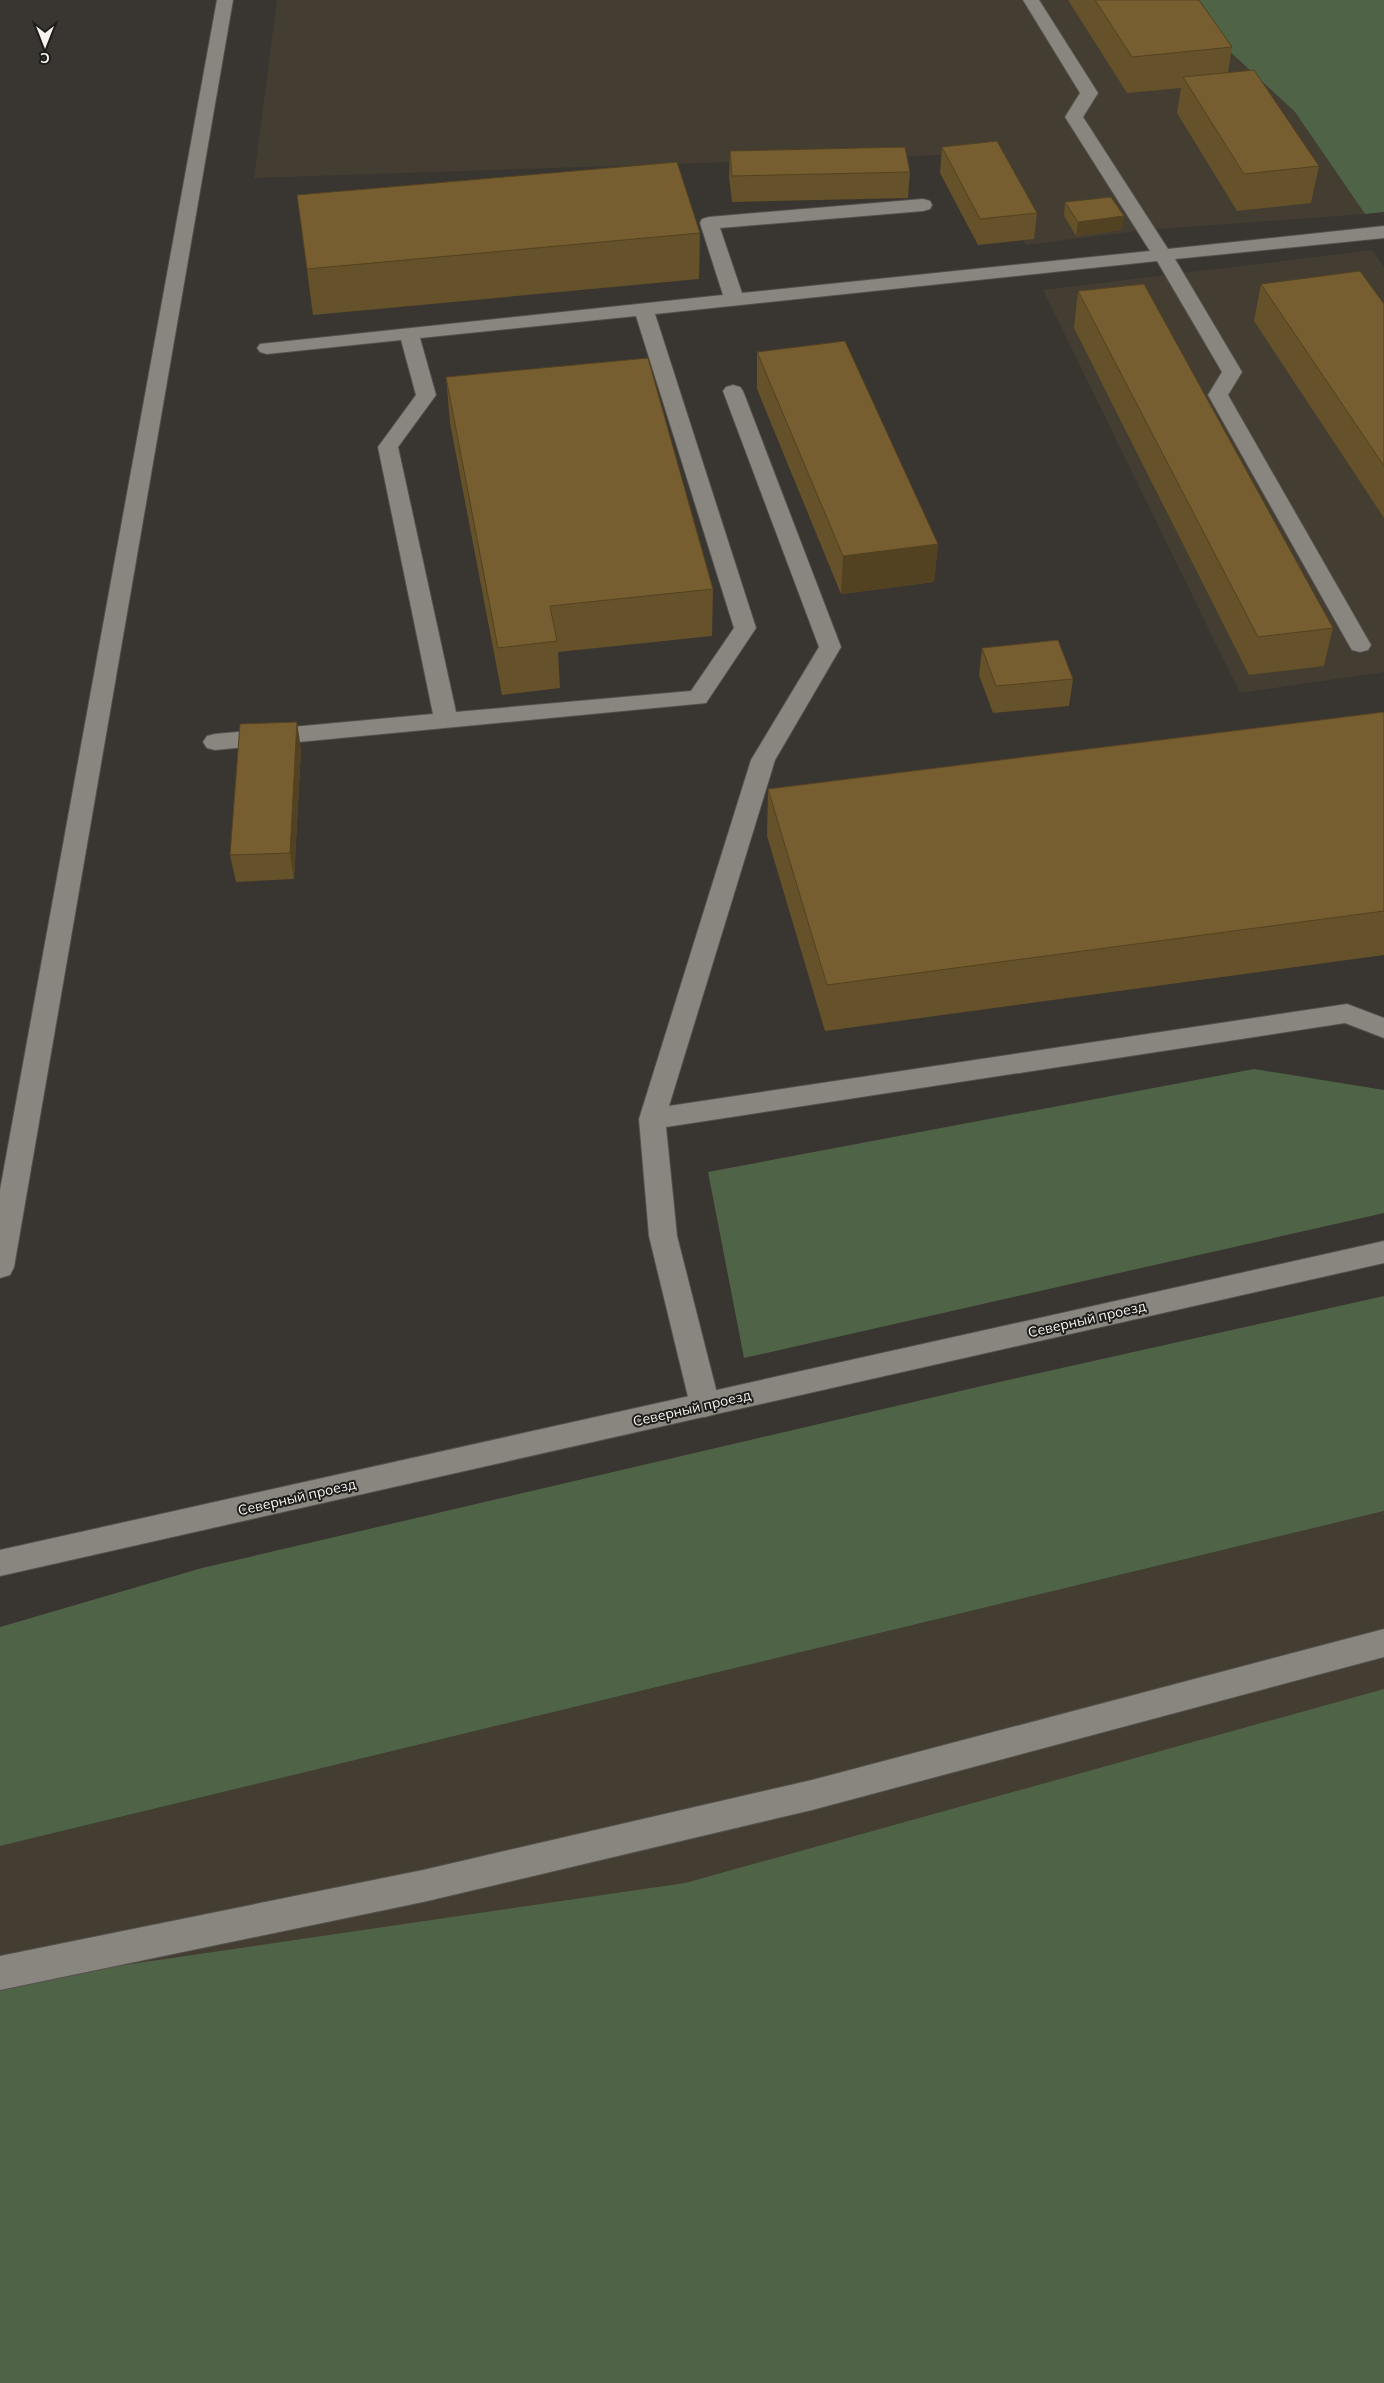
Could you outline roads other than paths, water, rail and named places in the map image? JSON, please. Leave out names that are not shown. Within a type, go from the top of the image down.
[{"type":"street","points":[[0,1267],[225,0]]},
{"type":"street","points":[[1031,0],[1089,93],[1074,117],[1175,275],[1232,372],[1218,395],[1360,645]]},
{"type":"street","points":[[734,300],[709,223],[923,205]]},
{"type":"street","points":[[267,348],[1384,232]]},
{"type":"street","points":[[215,742],[698,698],[745,628],[644,308]]},
{"type":"street","points":[[409,333],[426,395],[388,447],[446,721]]},
{"type":"street","points":[[705,1405],[663,1236],[652,1119],[760,800],[763,760],[830,647],[733,391]]},
{"type":"street","points":[[652,1119],[1346,1013],[1384,1028]]},
{"type":"street","name":"Северный проезд","points":[[0,1563],[1384,1252]]},
{"type":"street","points":[[0,1973],[423,1886],[812,1795],[1384,1643]]}]
